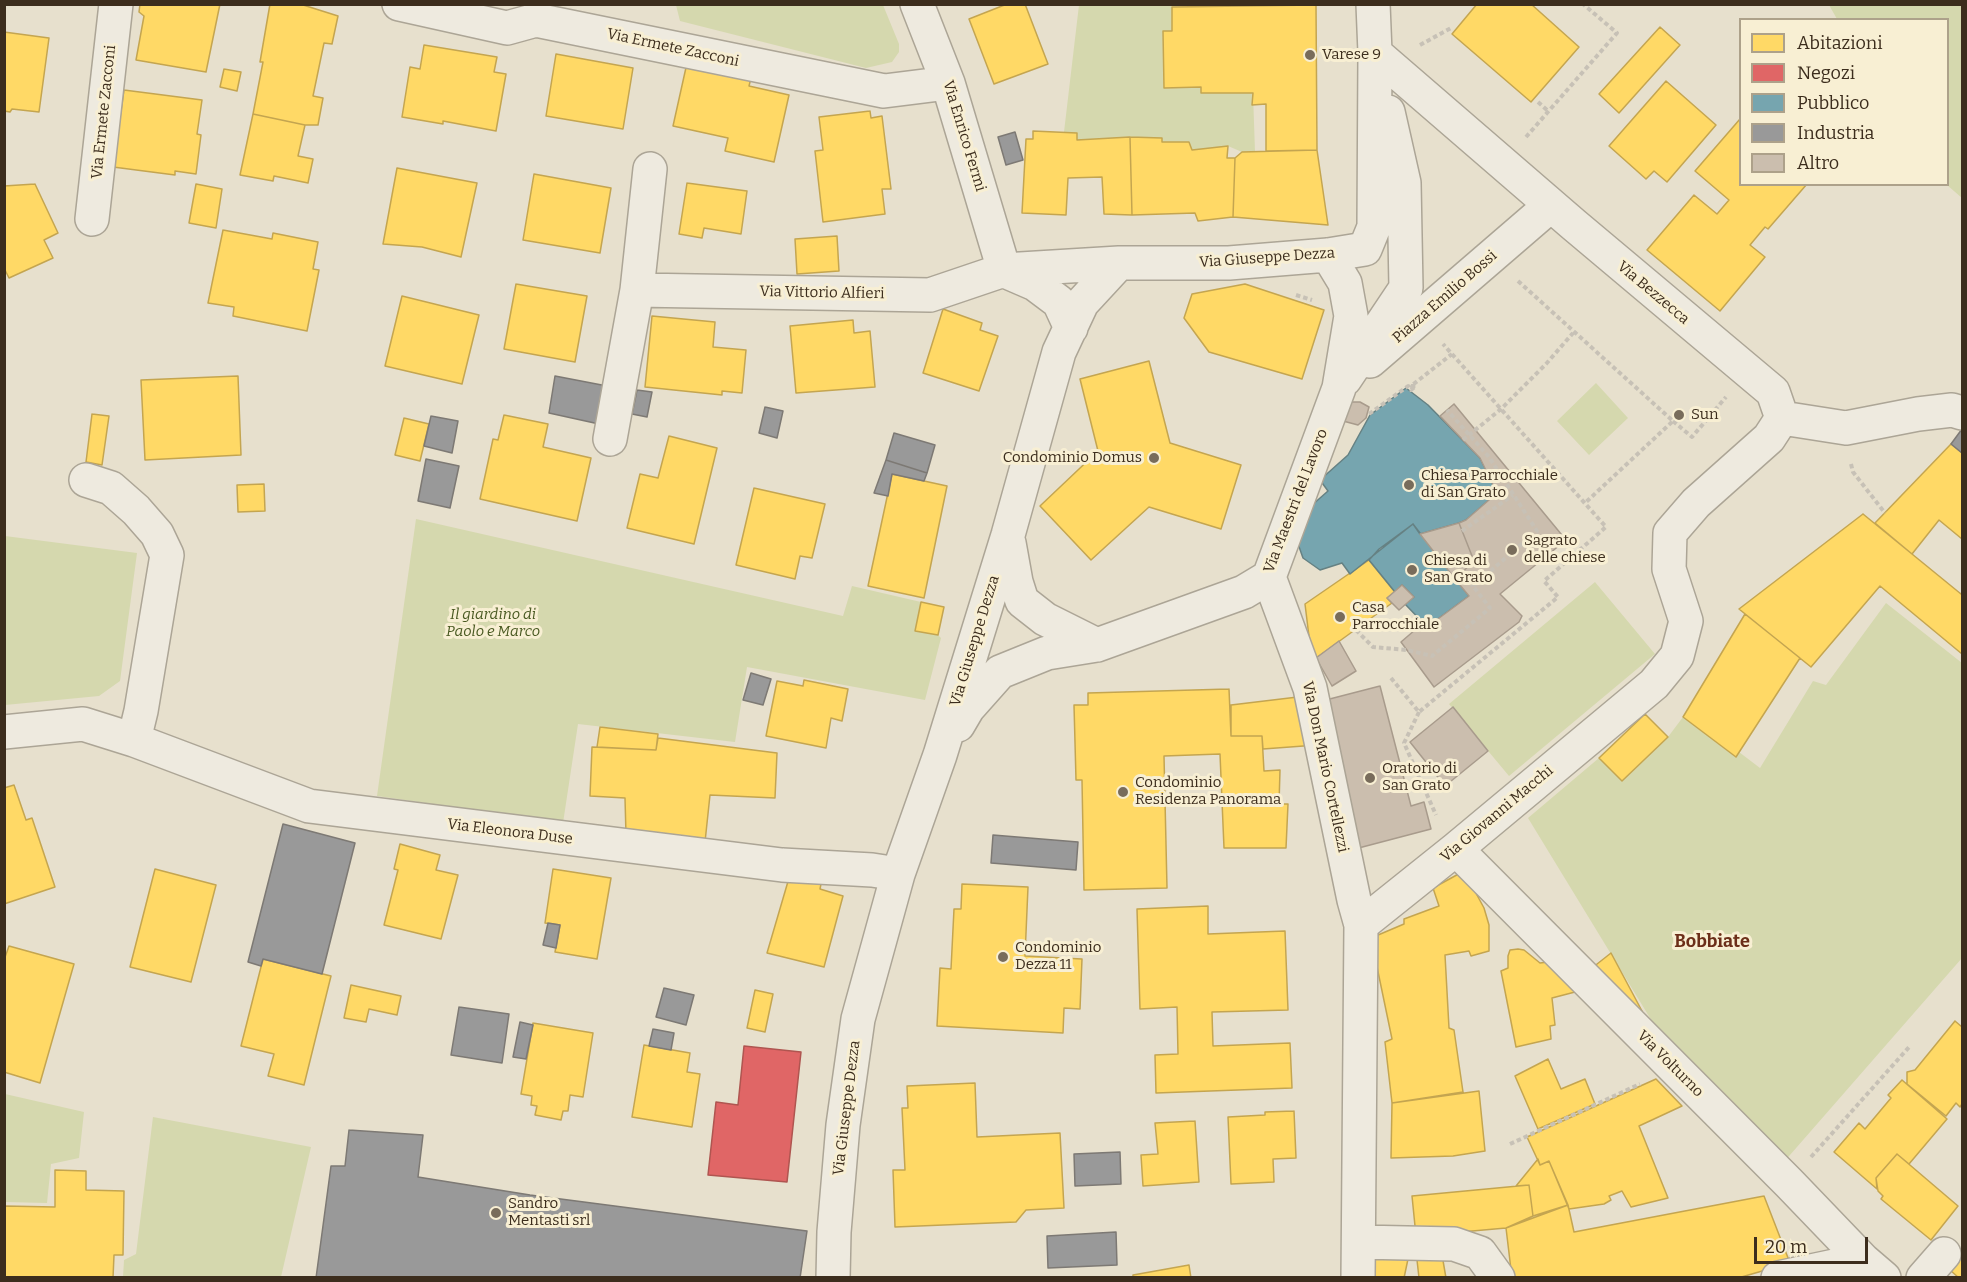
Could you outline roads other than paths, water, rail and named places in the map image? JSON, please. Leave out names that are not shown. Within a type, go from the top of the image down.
[{"type":"street","name":"Via Ermete Zacconi","points":[[92,219],[116,4]]},
{"type":"street","name":"Via Ermete Zacconi","points":[[399,4],[507,28],[536,20],[884,92],[948,82]]},
{"type":"street","name":"Via Enrico Fermi","points":[[917,4],[948,82],[1004,270]]},
{"type":"street","points":[[1339,388],[1406,288],[1404,183],[1375,53],[1373,4]]},
{"type":"street","name":"Via Bezzecca","points":[[1375,53],[1773,392],[1782,418]]},
{"type":"street","name":"Via Giuseppe Dezza","points":[[833,1278],[834,1232],[843,1125],[858,1019],[898,874],[940,755],[1008,535],[1059,352],[1082,303],[1119,262],[1229,263],[1328,255],[1365,249],[1374,226],[1375,53]]},
{"type":"street","points":[[610,439],[637,290],[650,169]]},
{"type":"street","name":"Piazza Emilio Bossi","points":[[1339,388],[1437,316],[1551,205]]},
{"type":"street","points":[[1328,255],[1345,283],[1351,316],[1339,388]]},
{"type":"street","name":"Via Vittorio Alfieri","points":[[637,290],[930,294],[1004,270],[1119,262]]},
{"type":"street","points":[[1004,270],[1035,284],[1059,302],[1071,328]]},
{"type":"street","name":"Via Maestri del Lavoro","points":[[940,755],[968,708],[1000,672],[1047,653],[1097,645],[1245,592],[1269,577],[1339,388]]},
{"type":"street","points":[[1782,418],[1846,428],[1918,414],[1952,410],[1962,413]]},
{"type":"street","name":"Via Giovanni Macchi","points":[[1361,925],[1456,849],[1653,684],[1677,656],[1686,621],[1669,569],[1670,532],[1696,502],[1769,438],[1782,418]]},
{"type":"street","points":[[86,480],[111,488],[136,510],[157,534],[167,555],[134,740]]},
{"type":"street","points":[[1008,535],[1016,582],[1022,601],[1045,620],[1097,645]]},
{"type":"street","name":"Via Don Mario Cortellezzi","points":[[1269,577],[1310,688],[1361,925]]},
{"type":"street","name":"Via Eleonora Duse","points":[[4,732],[83,724],[134,740],[309,806],[782,866],[872,870],[898,874]]},
{"type":"street","name":"Via Volturno","points":[[1456,849],[1874,1269]]},
{"type":"street","points":[[1358,1278],[1361,925]]},
{"type":"street","points":[[1359,1242],[1454,1244],[1480,1253],[1498,1278]]},
{"type":"street","points":[[1778,1278],[1874,1269]]},
{"type":"place","name":"Varese 9","points":[[1310,55]]},
{"type":"place","name":"Sun","points":[[1679,415]]},
{"type":"place","name":"Condominio Domus","points":[[1154,458]]},
{"type":"place","name":"Chiesa Parrocchiale di San Grato","points":[[1409,485]]},
{"type":"place","name":"Sagrato delle chiese","points":[[1512,550]]},
{"type":"place","name":"Chiesa di San Grato","points":[[1412,570]]},
{"type":"place","name":"Casa Parrocchiale","points":[[1340,617]]},
{"type":"place","name":"Oratorio di San Grato","points":[[1370,778]]},
{"type":"place","name":"Condominio Residenza Panorama","points":[[1123,792]]},
{"type":"place","name":"Condominio Dezza 11","points":[[1003,957]]},
{"type":"place","name":"Sandro Mentasti srl","points":[[496,1213]]},
{"type":"district","name":"Bobbiate","points":[[1712,942]]},
{"type":"park label","name":"Il giardino di Paolo e Marco","points":[[493,624]]}]
